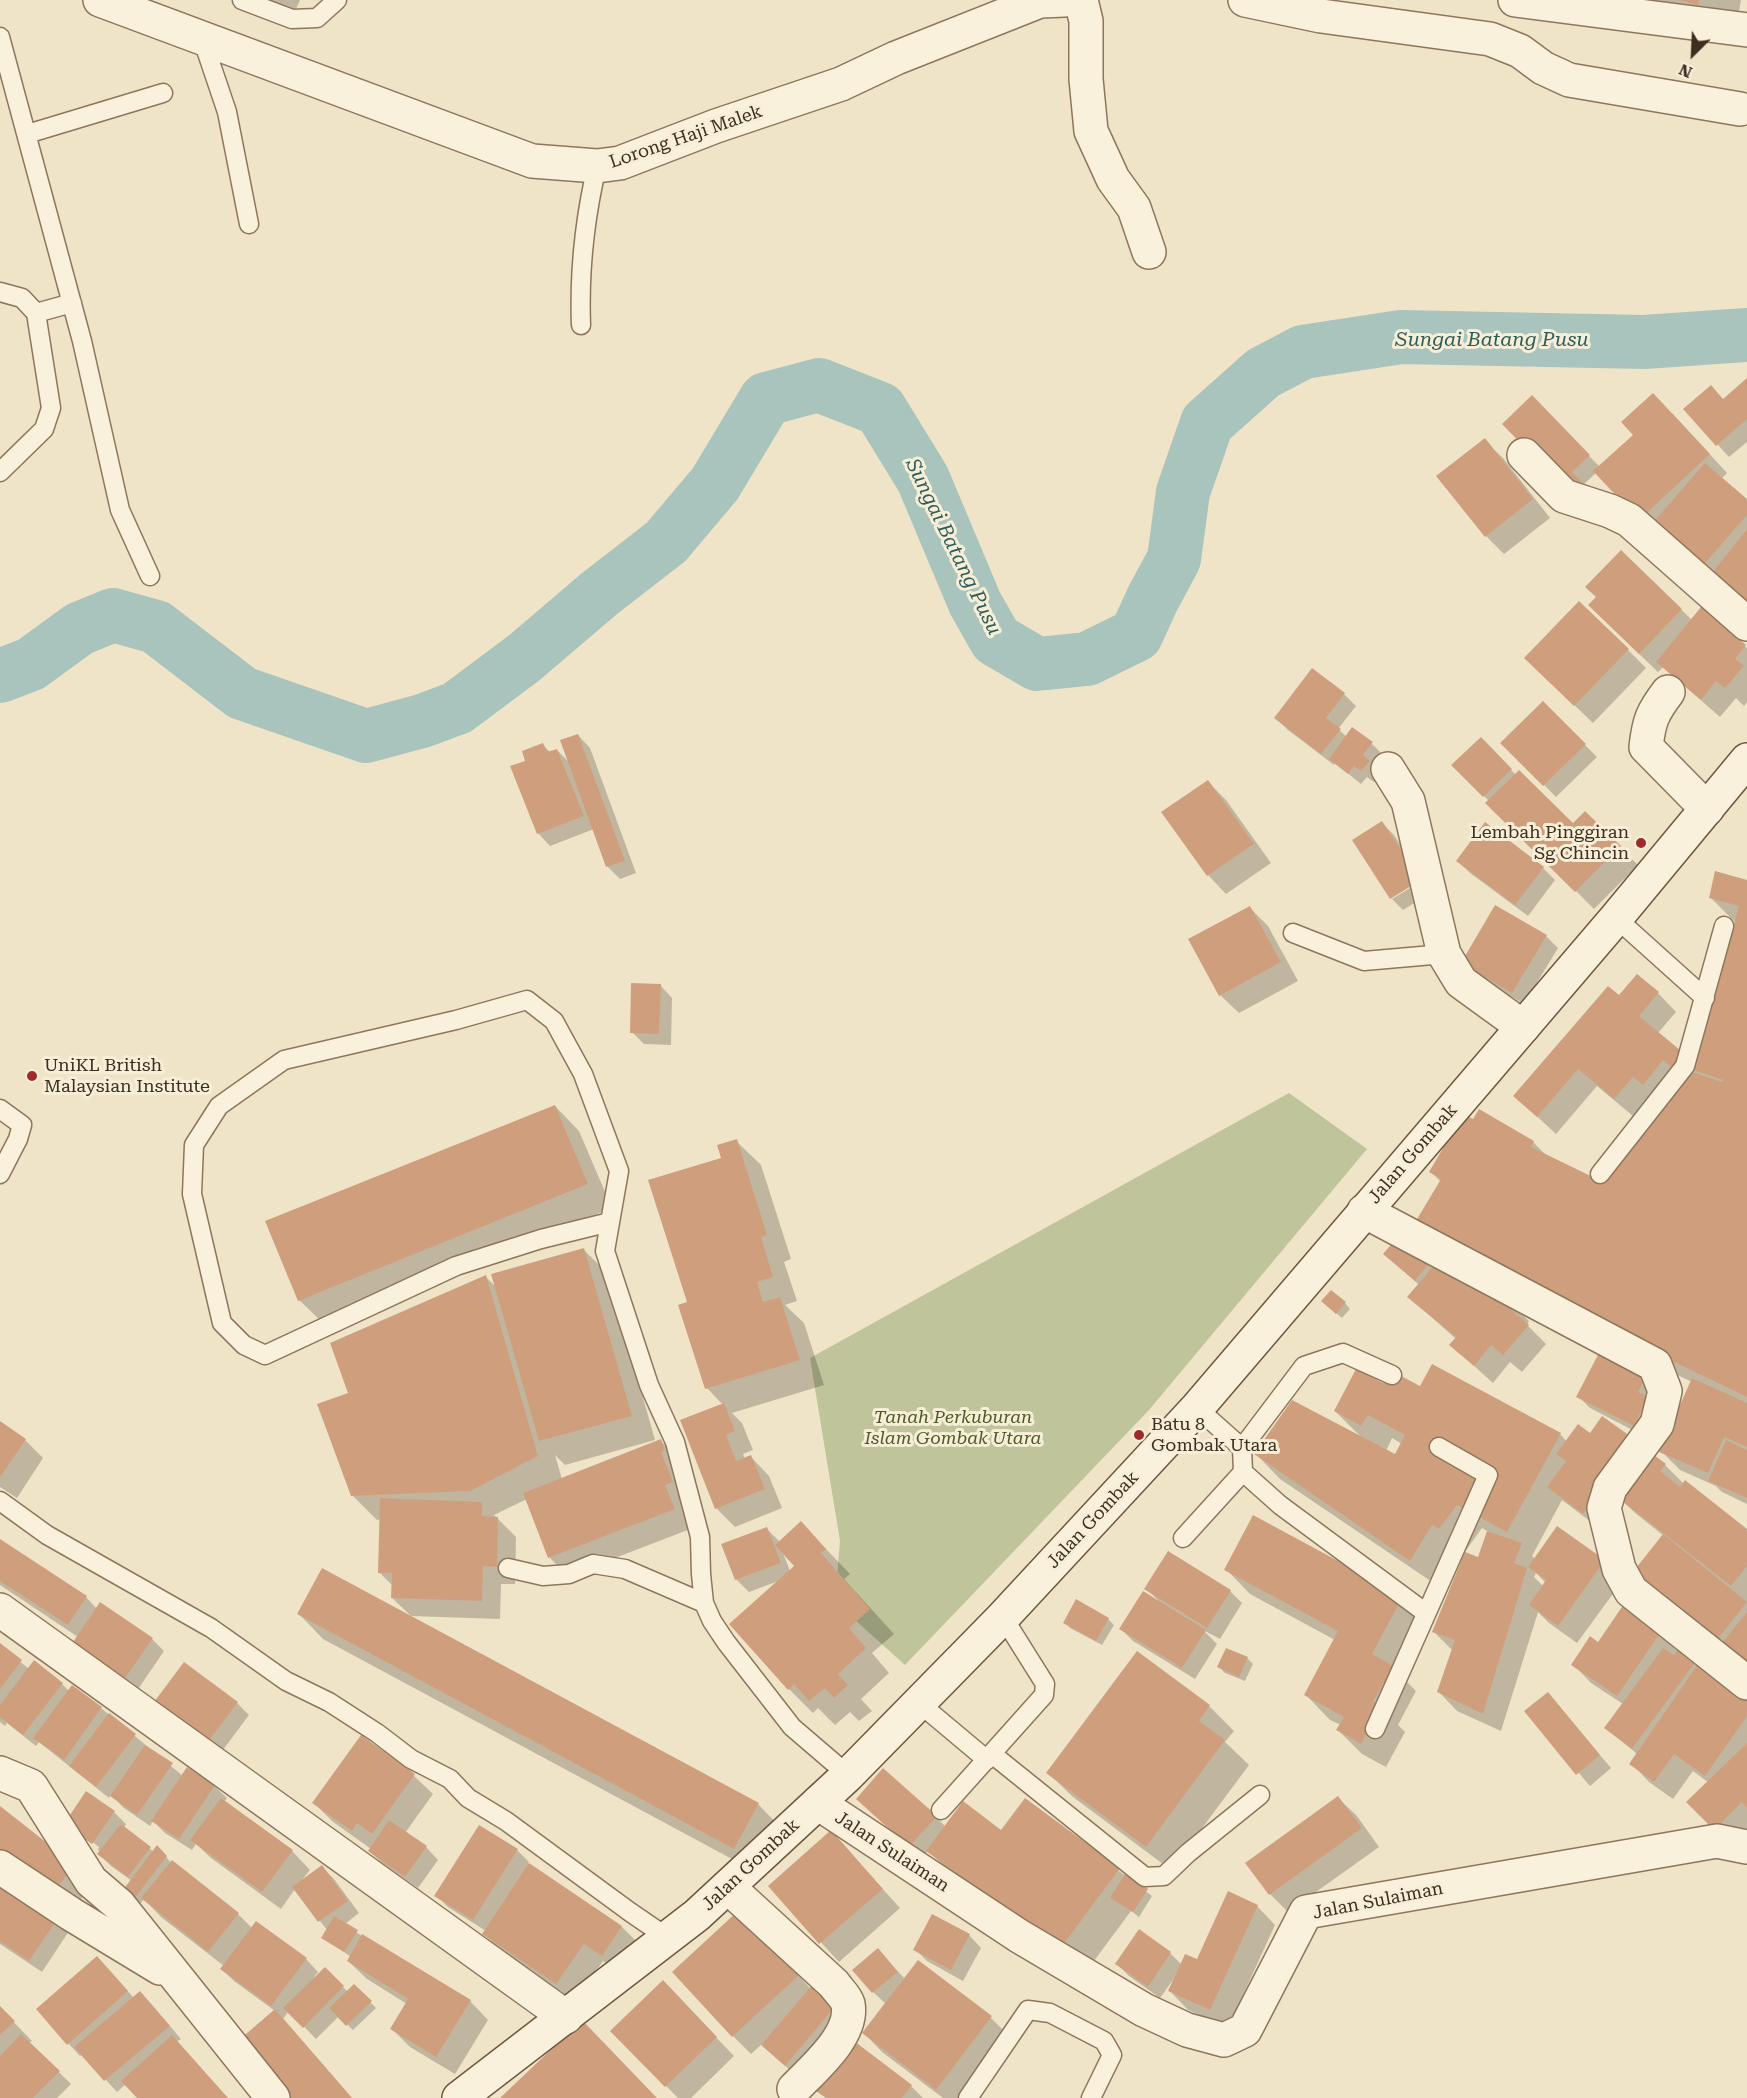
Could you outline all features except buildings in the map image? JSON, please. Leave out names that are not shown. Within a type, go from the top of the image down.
[{"type":"street","name":"Lorong Haji Malek","points":[[100,0],[532,161],[597,166],[620,163],[716,126],[841,84],[896,58],[1040,1],[1065,0]]},
{"type":"street","points":[[1081,0],[1086,21],[1086,79],[1091,131],[1113,179],[1134,208],[1149,252]]},
{"type":"street","points":[[1245,0],[1321,16],[1490,39],[1520,51],[1543,68],[1569,80],[1740,109]]},
{"type":"street","points":[[1515,0],[1747,30]]},
{"type":"street","points":[[1524,455],[1564,496],[1610,511],[1629,520],[1747,624]]},
{"type":"street","points":[[1668,692],[1653,711],[1646,747],[1707,809]]},
{"type":"street","points":[[1388,769],[1408,801],[1444,954],[1461,982],[1523,1027]]},
{"type":"street","name":"Jalan Gombak","points":[[459,2098],[668,1938],[728,1887],[848,1775],[1003,1617],[1197,1408],[1707,809],[1742,775]]},
{"type":"street","points":[[1364,1211],[1655,1365],[1665,1391],[1657,1424],[1610,1488],[1604,1508],[1619,1569],[1631,1591],[1747,1683]]},
{"type":"street","points":[[0,1610],[566,2017]]},
{"type":"street","points":[[0,1773],[31,1786],[91,1881],[120,1905],[273,2098]]},
{"type":"street","name":"Jalan Sulaiman","points":[[818,1803],[1018,1936],[1144,2010],[1186,2030],[1224,2040],[1245,2030],[1306,1912],[1717,1841],[1747,1847]]},
{"type":"street","points":[[0,1867],[71,1914],[179,1980]]},
{"type":"street","points":[[728,1887],[834,1984],[847,2001],[848,2019],[839,2040],[794,2089]]},
{"type":"lane","points":[[242,0],[292,19],[317,18],[337,0]]},
{"type":"lane","points":[[0,37],[72,303],[120,510],[150,576]]},
{"type":"lane","points":[[202,38],[227,112],[249,224]]},
{"type":"lane","points":[[27,134],[163,93]]},
{"type":"lane","points":[[581,325],[582,270],[590,194],[597,166]]},
{"type":"lane","points":[[0,292],[22,298],[36,313],[51,408],[44,429],[0,472]]},
{"type":"lane","points":[[36,313],[72,303]]},
{"type":"lane","points":[[1616,918],[1705,998]]},
{"type":"lane","points":[[1600,1174],[1685,1066],[1724,926]]},
{"type":"lane","points":[[1293,933],[1364,961],[1444,954]]},
{"type":"lane","points":[[610,1222],[541,1239],[456,1266],[265,1355],[244,1345],[222,1323],[192,1194],[194,1145],[219,1106],[284,1060],[456,1020],[527,1000],[554,1021],[583,1074],[619,1171],[605,1251],[649,1385],[675,1442],[700,1536],[704,1603],[712,1621],[726,1642],[792,1727],[848,1775]]},
{"type":"lane","points":[[0,1109],[22,1125],[18,1139],[0,1174]]},
{"type":"lane","points":[[1184,1538],[1243,1472],[1242,1448],[1304,1366],[1343,1353],[1392,1375]]},
{"type":"lane","points":[[1197,1408],[1242,1448]]},
{"type":"lane","points":[[1375,1729],[1488,1475],[1440,1447]]},
{"type":"lane","points":[[1243,1472],[1280,1505],[1426,1613]]},
{"type":"lane","points":[[0,1501],[48,1535],[212,1628],[286,1681],[329,1702],[377,1733],[411,1759],[450,1779],[468,1798],[506,1821],[668,1938]]},
{"type":"lane","points":[[508,1568],[543,1576],[569,1574],[592,1564],[625,1569],[704,1603]]},
{"type":"lane","points":[[941,1810],[1044,1695],[1045,1684],[1003,1617]]},
{"type":"lane","points":[[919,1703],[1144,1877],[1164,1876],[1188,1853],[1260,1795]]},
{"type":"lane","points":[[969,2098],[1028,2010],[1050,2013],[1104,2041],[1112,2055],[1091,2098]]},
{"type":"green space","name":"Tanah Perkuburan Islam Gombak Utara","points":[[1289,1093],[1367,1149],[1149,1410],[905,1665],[835,1602],[840,1541],[810,1358]]},
{"type":"waterway","name":"Sungai Batang Pusu","points":[[0,676],[31,664],[79,629],[113,615],[156,627],[242,693],[366,736],[422,721],[457,708],[524,658],[599,594],[666,542],[715,484],[766,399],[819,385],[880,409],[923,479],[975,603],[996,640],[1037,664],[1087,659],[1136,635],[1174,559],[1183,492],[1207,423],[1263,373],[1303,352],[1401,337],[1644,342],[1747,335]]},
{"type":"place","name":"Lembah Pinggiran Sg Chincin","points":[[1641,843]]},
{"type":"place","name":"UniKL British Malaysian Institute","points":[[32,1076]]},
{"type":"place","name":"Batu 8 Gombak Utara","points":[[1139,1435]]}]
